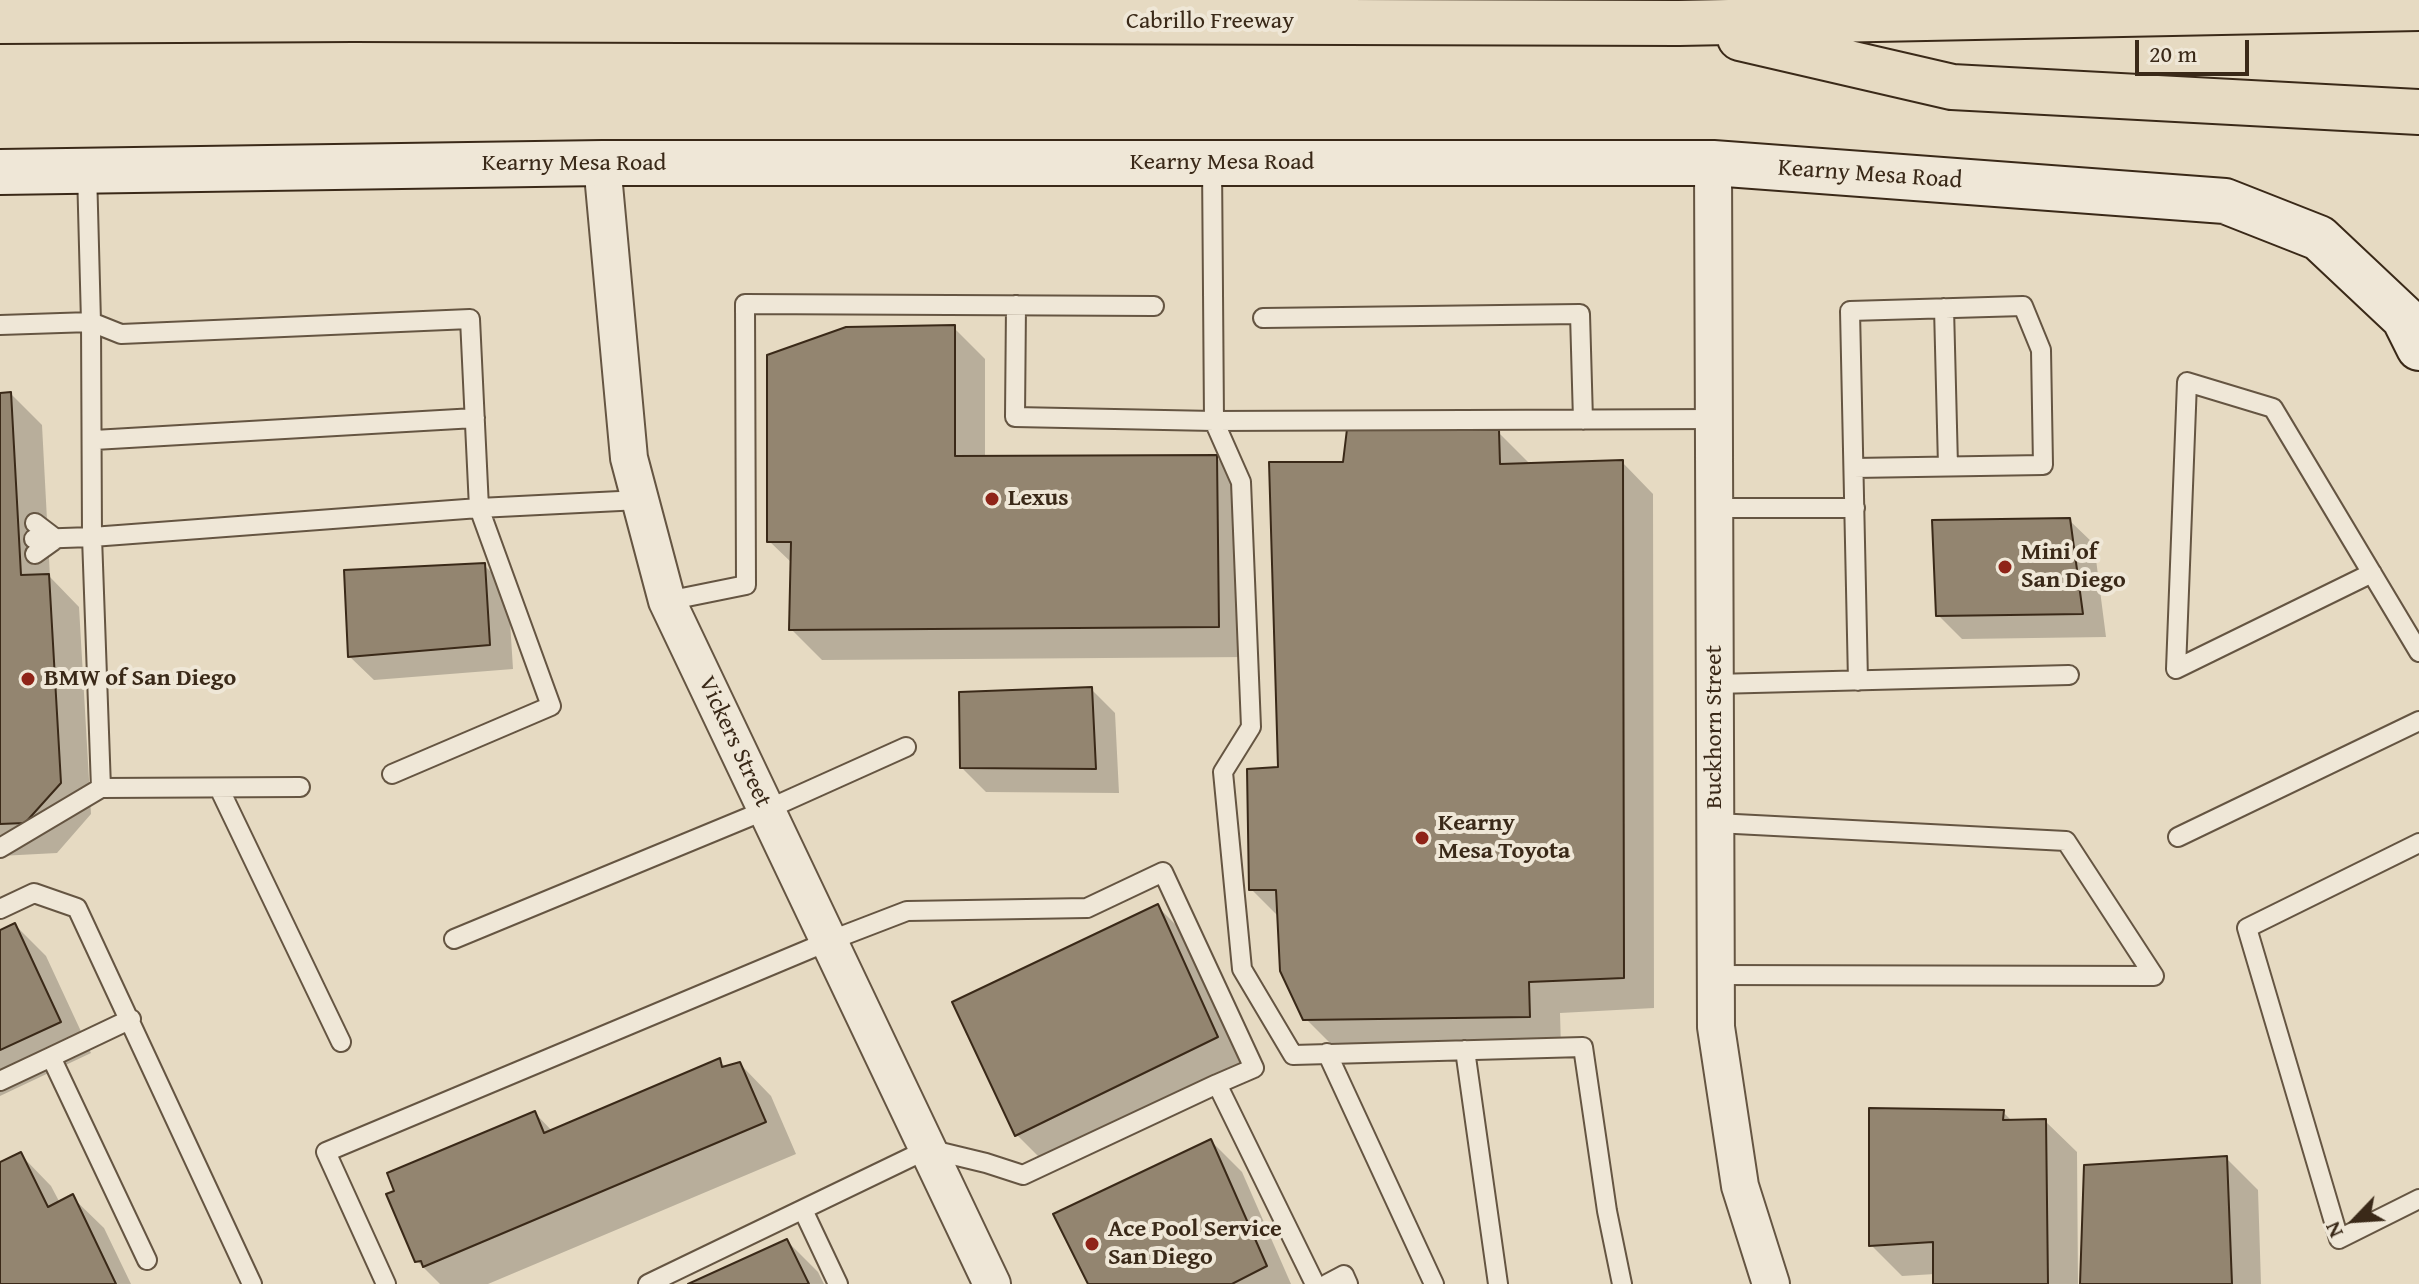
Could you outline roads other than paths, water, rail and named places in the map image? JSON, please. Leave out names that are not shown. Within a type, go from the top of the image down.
[{"type":"highway","name":"Cabrillo Freeway","points":[[0,21],[384,19],[1679,23],[2419,8]]},
{"type":"highway","points":[[1679,23],[1952,87],[2419,112]]},
{"type":"street","name":"Kearny Mesa Road","points":[[0,172],[602,163],[1713,163],[2225,201],[2319,238],[2412,333]]},
{"type":"street","name":"Vickers Street","points":[[602,163],[629,458],[667,601],[992,1284]]},
{"type":"street","name":"Buckhorn Street","points":[[1713,163],[1716,1027],[1740,1186],[1771,1284]]},
{"type":"lane","points":[[1212,163],[1214,421],[1241,482],[1251,727],[1223,772],[1242,969],[1293,1055],[1583,1047],[1607,1211],[1622,1284]]},
{"type":"lane","points":[[87,170],[94,440],[92,537],[101,788]]},
{"type":"lane","points":[[667,601],[746,585],[745,304],[1154,306]]},
{"type":"lane","points":[[1016,305],[1015,417],[1214,421],[1714,419]]},
{"type":"lane","points":[[1854,468],[2043,465],[2041,350],[2023,306],[1850,311],[1858,681]]},
{"type":"lane","points":[[1944,308],[1948,466]]},
{"type":"lane","points":[[1263,318],[1580,314],[1583,420]]},
{"type":"lane","points":[[0,325],[91,322],[121,334],[470,319],[479,508],[551,706],[392,774]]},
{"type":"lane","points":[[2372,573],[2176,669],[2187,382],[2273,408],[2372,573],[2419,652]]},
{"type":"lane","points":[[94,440],[475,418]]},
{"type":"lane","points":[[35,539],[640,500]]},
{"type":"lane","points":[[1714,508],[1855,508]]},
{"type":"lane","points":[[1715,684],[2069,675]]},
{"type":"lane","points":[[2178,837],[2419,721]]},
{"type":"lane","points":[[454,939],[766,810],[906,747]]},
{"type":"lane","points":[[0,848],[101,788],[300,787]]},
{"type":"lane","points":[[219,788],[341,1042]]},
{"type":"lane","points":[[1716,823],[2066,841],[2154,976],[1716,975]]},
{"type":"lane","points":[[2419,843],[2247,928],[2339,1239],[2419,1199]]},
{"type":"lane","points":[[386,1284],[326,1152],[907,911],[1087,908],[1163,872],[1254,1068],[1023,1175],[928,1149],[648,1284]]},
{"type":"lane","points":[[0,909],[34,893],[77,908],[252,1284]]},
{"type":"lane","points":[[0,1081],[131,1019]]},
{"type":"lane","points":[[1465,1050],[1498,1284]]},
{"type":"lane","points":[[1327,1053],[1434,1284]]},
{"type":"lane","points":[[51,1057],[147,1260]]},
{"type":"lane","points":[[1217,1084],[1315,1284]]},
{"type":"lane","points":[[803,1210],[838,1284]]},
{"type":"lane","points":[[1327,1284],[1344,1275],[1348,1284]]},
{"type":"place","name":"Lexus","points":[[992,499]]},
{"type":"place","name":"Mini of San Diego","points":[[2005,567]]},
{"type":"place","name":"BMW of San Diego","points":[[28,679]]},
{"type":"place","name":"Kearny Mesa Toyota","points":[[1422,838]]},
{"type":"place","name":"Ace Pool Service San Diego","points":[[1092,1244]]}]
